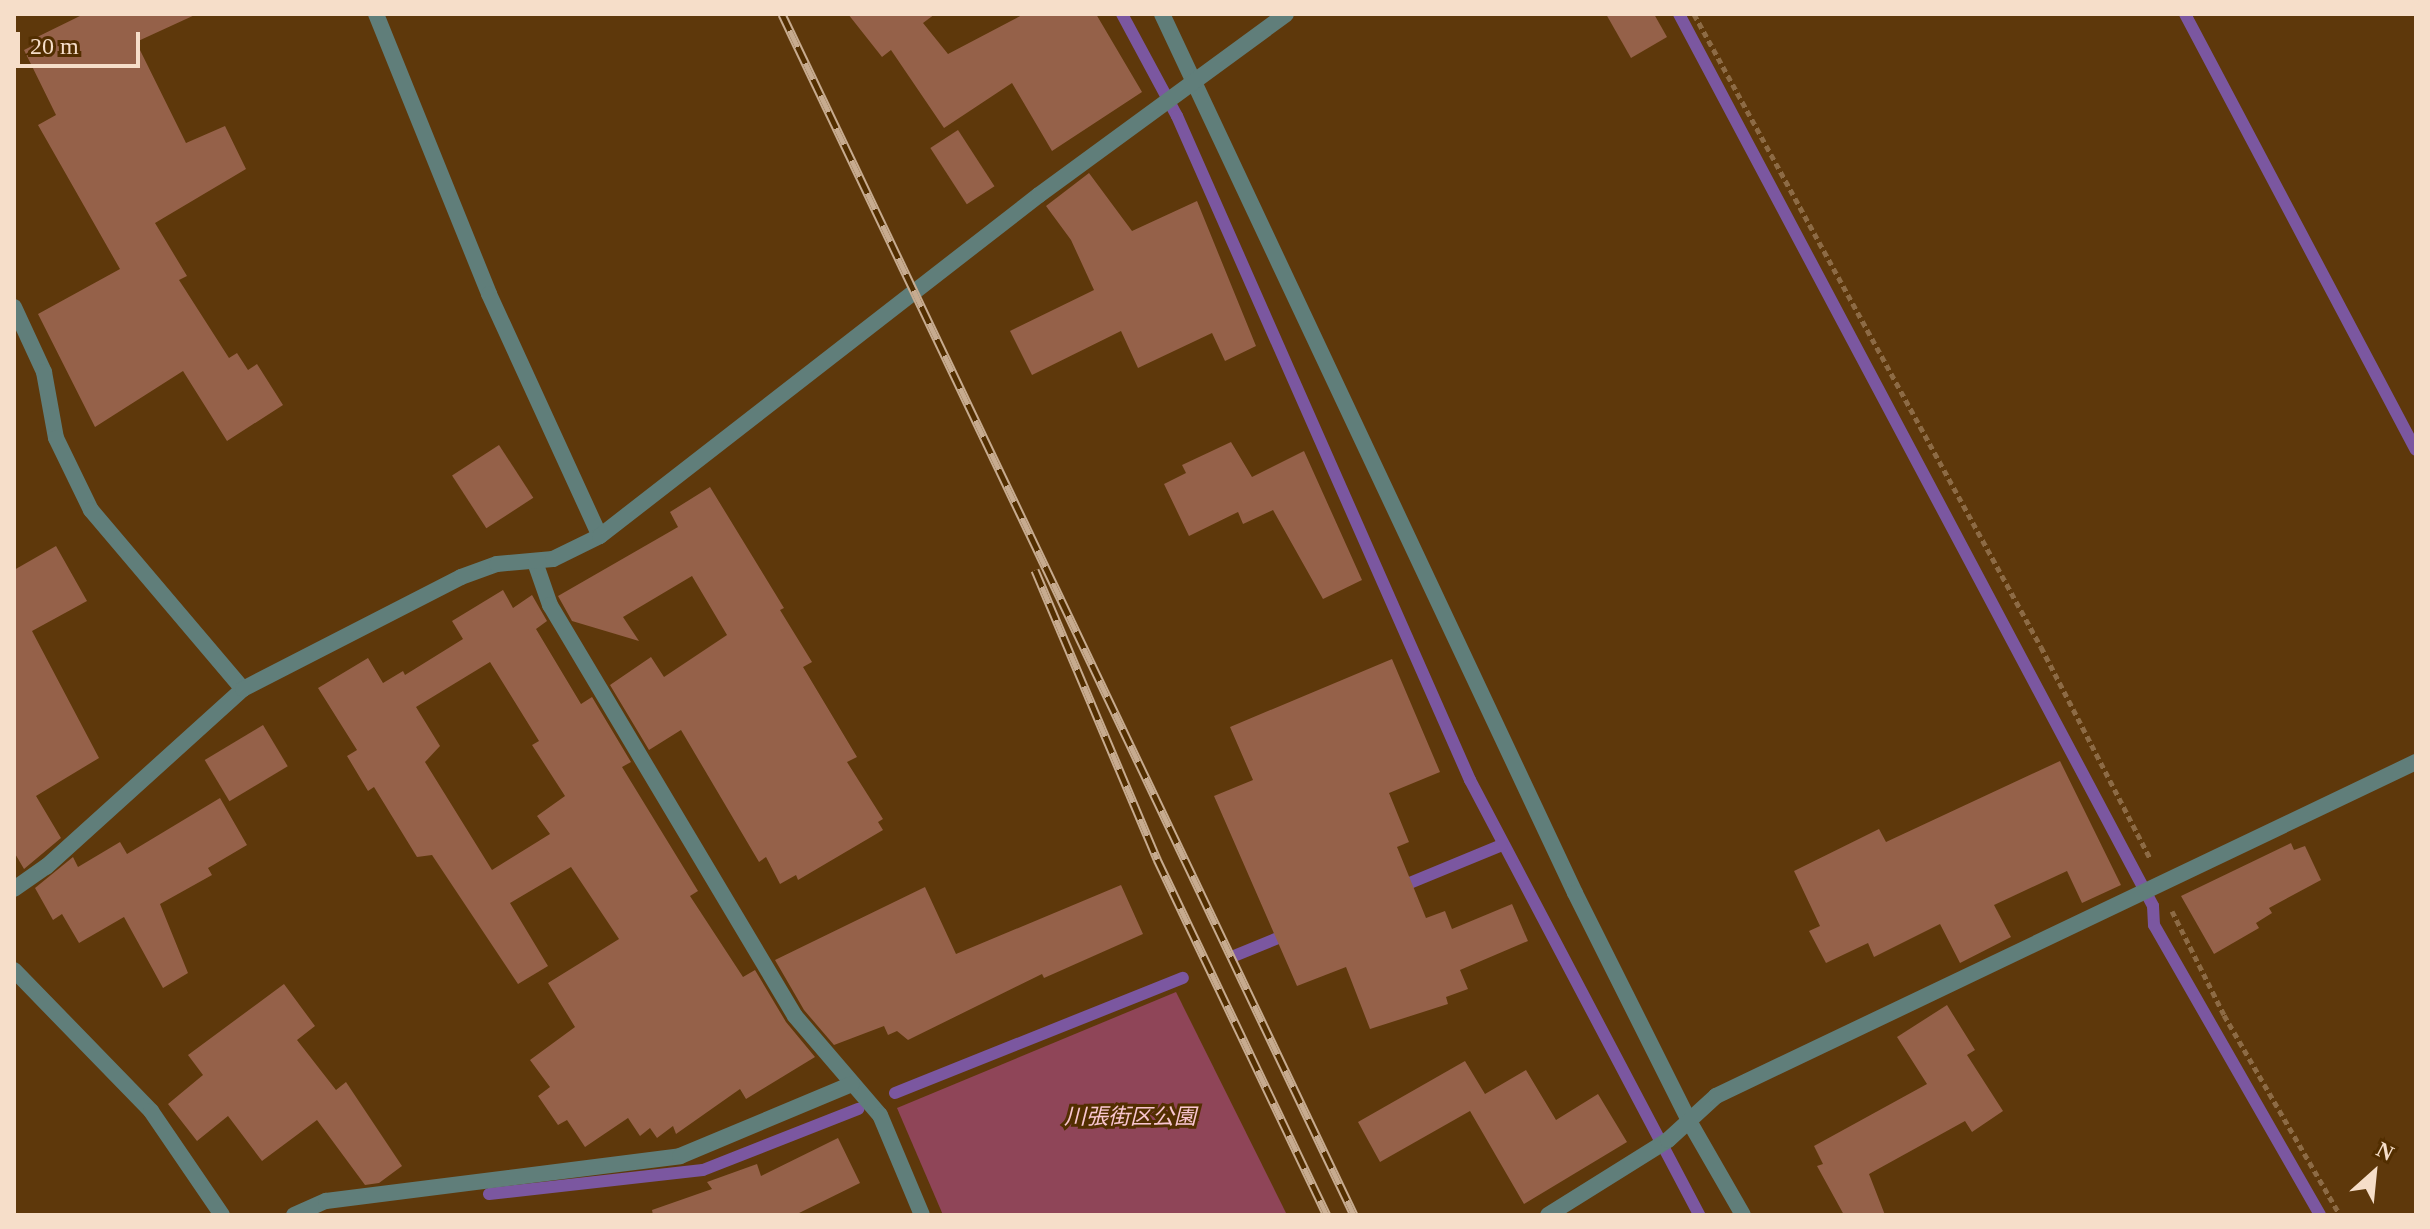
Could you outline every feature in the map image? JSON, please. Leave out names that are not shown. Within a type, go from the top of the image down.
[{"type":"street","points":[[376,14],[489,294],[600,536]]},
{"type":"street","points":[[1162,14],[1197,81],[1575,893],[1689,1121],[1743,1215]]},
{"type":"street","points":[[14,889],[46,867],[243,689],[461,577],[497,564],[553,559],[600,536],[1286,14]]},
{"type":"street","points":[[14,307],[44,372],[56,438],[91,510],[243,689]]},
{"type":"street","points":[[535,562],[550,605],[795,1016],[880,1115],[922,1215]]},
{"type":"street","points":[[1548,1215],[1668,1140],[1716,1096],[2153,891],[2416,762]]},
{"type":"street","points":[[14,970],[151,1111],[222,1215]]},
{"type":"street","points":[[294,1215],[326,1201],[680,1156],[852,1084]]},
{"type":"path","points":[[1694,14],[2041,647],[2153,891],[2340,1215]]},
{"type":"green space","name":"川張街区公園","points":[[1176,992],[1287,1215],[943,1215],[897,1108]]},
{"type":"building","points":[[84,14],[197,14],[136,42],[186,143],[225,126],[246,169],[155,223],[187,276],[179,280],[229,358],[237,353],[248,370],[257,364],[283,405],[227,441],[183,371],[95,427],[38,314],[120,269],[38,125],[56,115],[24,50],[34,45],[31,40]]},
{"type":"building","points":[[848,14],[935,14],[923,23],[948,54],[1024,14],[1096,14],[1142,92],[1052,151],[1012,83],[944,128],[891,50],[882,57]]},
{"type":"building","points":[[1606,14],[1654,14],[1667,37],[1631,58]]},
{"type":"building","points":[[958,130],[994,186],[967,204],[930,148]]},
{"type":"building","points":[[1089,173],[1132,231],[1197,201],[1256,346],[1225,361],[1212,333],[1138,368],[1121,331],[1032,375],[1010,331],[1094,290],[1071,240],[1046,206]]},
{"type":"building","points":[[1231,442],[1252,477],[1304,451],[1362,580],[1323,599],[1273,510],[1243,524],[1238,512],[1189,536],[1164,484],[1186,473],[1182,465]]},
{"type":"building","points":[[499,445],[533,498],[486,528],[452,475]]},
{"type":"building","points":[[710,487],[784,608],[780,610],[812,662],[803,667],[857,757],[847,762],[883,819],[878,822],[883,830],[798,880],[796,875],[780,884],[766,857],[759,862],[681,730],[649,750],[610,685],[651,657],[664,677],[727,635],[692,576],[623,617],[639,641],[572,621],[558,596],[678,527],[670,512]]},
{"type":"building","points":[[56,546],[87,601],[32,631],[99,758],[36,796],[61,838],[24,869],[14,852],[14,570]]},
{"type":"building","points":[[503,590],[513,608],[532,595],[547,621],[536,629],[581,704],[592,697],[631,762],[622,767],[698,891],[690,896],[743,977],[755,970],[786,1022],[815,1057],[746,1099],[740,1089],[676,1134],[673,1126],[657,1138],[650,1128],[640,1136],[628,1118],[585,1147],[567,1120],[558,1125],[538,1096],[550,1087],[530,1060],[575,1027],[548,983],[619,939],[571,867],[510,903],[548,966],[518,984],[432,855],[417,857],[374,787],[368,791],[347,756],[357,750],[318,688],[368,658],[383,683],[403,671],[405,675],[463,639],[452,621]],"holes":[[[490,662],[539,741],[532,745],[565,796],[537,816],[550,834],[492,870],[425,762],[440,746],[416,707]]]},
{"type":"building","points":[[1392,659],[1440,772],[1389,793],[1409,842],[1397,847],[1426,918],[1445,911],[1452,929],[1512,904],[1528,941],[1460,970],[1468,989],[1446,997],[1448,1004],[1370,1029],[1346,967],[1297,986],[1214,796],[1253,780],[1230,727]]},
{"type":"building","points":[[263,725],[288,766],[229,801],[205,760]]},
{"type":"building","points":[[2060,761],[2121,885],[2082,903],[2067,871],[1994,905],[2011,937],[1960,963],[1940,924],[1874,957],[1868,943],[1826,963],[1809,931],[1820,926],[1794,871],[1879,829],[1886,842]]},
{"type":"building","points":[[220,798],[247,845],[208,868],[212,875],[160,904],[188,973],[163,988],[124,917],[79,943],[62,914],[53,920],[35,888],[73,857],[78,867],[120,842],[127,854]]},
{"type":"building","points":[[2291,843],[2294,850],[2305,846],[2321,880],[2269,908],[2272,913],[2256,923],[2259,928],[2214,954],[2181,896]]},
{"type":"building","points":[[1121,885],[1143,934],[1044,978],[1042,974],[908,1040],[897,1031],[888,1035],[884,1026],[834,1045],[804,1010],[775,960],[925,887],[956,954]]},
{"type":"building","points":[[284,984],[315,1026],[297,1040],[336,1090],[346,1082],[402,1166],[379,1183],[365,1185],[317,1120],[262,1161],[228,1116],[197,1141],[168,1104],[203,1075],[188,1055]]},
{"type":"building","points":[[1947,1005],[1975,1050],[1967,1055],[2003,1111],[1972,1132],[1965,1121],[1869,1174],[1885,1215],[1844,1215],[1817,1166],[1823,1164],[1814,1146],[1927,1084],[1897,1037]]},
{"type":"building","points":[[1465,1061],[1485,1094],[1526,1070],[1556,1120],[1598,1094],[1627,1142],[1524,1204],[1470,1111],[1380,1162],[1358,1122]]},
{"type":"building","points":[[838,1138],[860,1183],[795,1215],[653,1215],[652,1210],[712,1189],[707,1182],[757,1164],[761,1176]]},
{"type":"waterway","points":[[1122,14],[1177,116],[1470,780],[1699,1215]]},
{"type":"waterway","points":[[1679,14],[2153,906],[2154,925],[2320,1215]]},
{"type":"waterway","points":[[2185,14],[2416,450]]},
{"type":"waterway","points":[[1400,887],[1502,845]]},
{"type":"waterway","points":[[1234,956],[1290,933]]},
{"type":"waterway","points":[[895,1093],[1183,978]]},
{"type":"waterway","points":[[489,1194],[703,1170],[858,1109]]},
{"type":"railway","points":[[782,14],[1354,1215]]},
{"type":"railway","points":[[1035,570],[1157,859],[1327,1215]]}]
